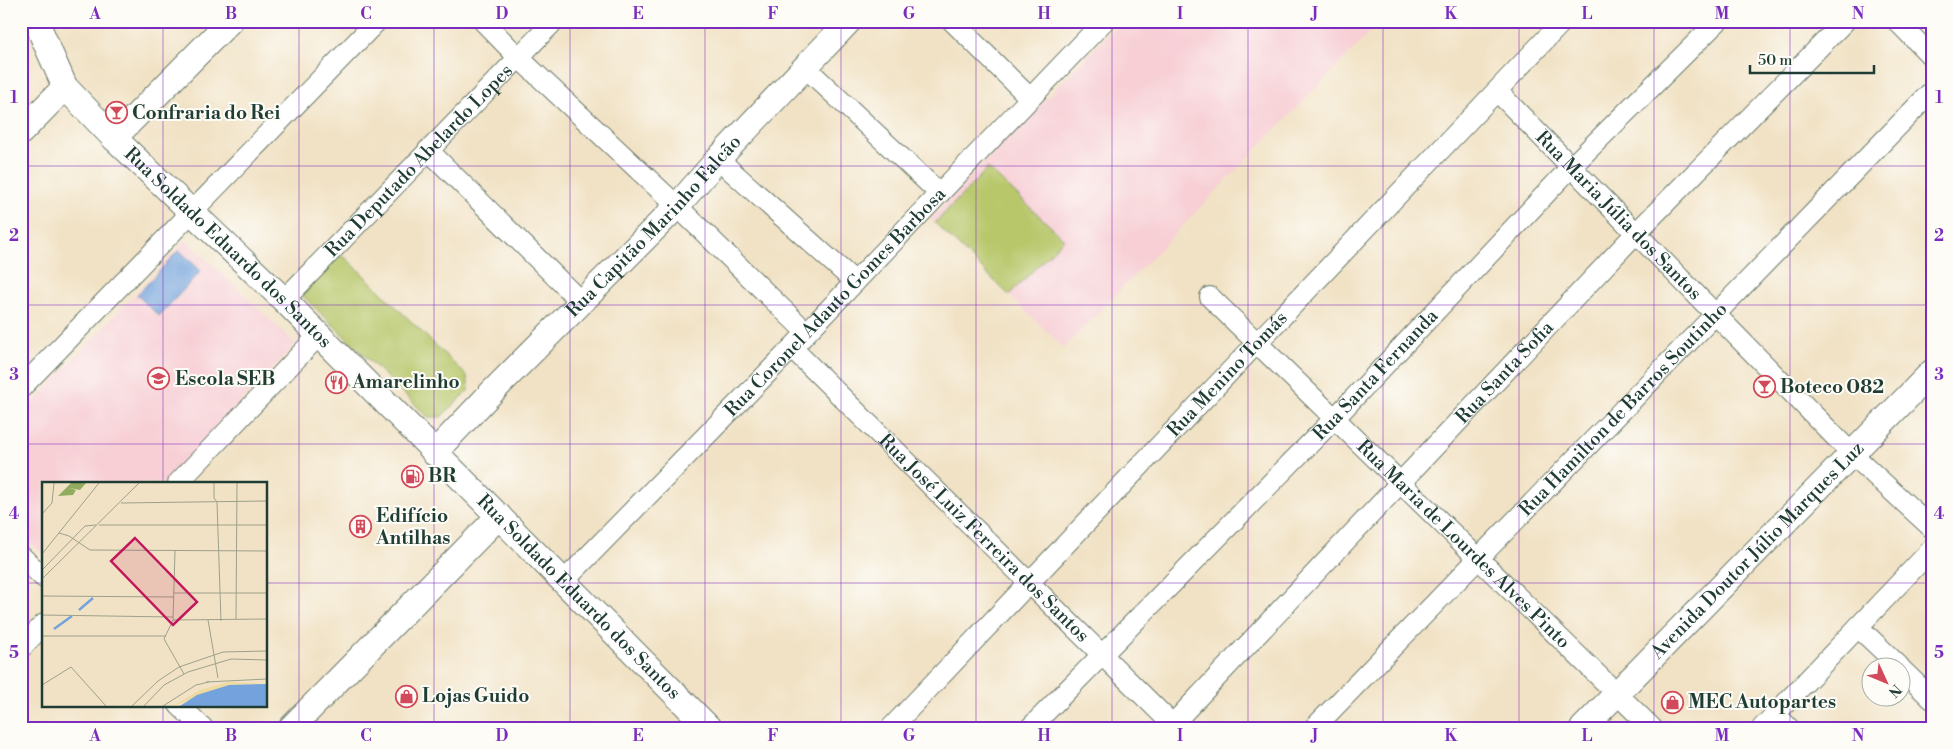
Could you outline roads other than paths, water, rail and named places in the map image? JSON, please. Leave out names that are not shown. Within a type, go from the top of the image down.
[{"type":"street","points":[[21,132],[65,87],[36,21]]},
{"type":"street","points":[[114,138],[230,21]]},
{"type":"street","points":[[21,388],[377,21]]},
{"type":"street","points":[[483,21],[518,58],[677,206],[806,332]]},
{"type":"street","name":"Rua Deputado Abelardo Lopes","points":[[284,300],[554,21]]},
{"type":"street","name":"Rua Capitão Marinho Falcão","points":[[434,453],[677,206],[718,159],[849,21]]},
{"type":"street","points":[[952,21],[1030,98]]},
{"type":"street","name":"Rua Coronel Adauto Gomes Barbosa","points":[[564,581],[792,348],[938,192],[1104,21]]},
{"type":"street","name":"Rua Menino Tomás","points":[[892,728],[1563,21]]},
{"type":"street","name":"Rua Santa Fernanda","points":[[1030,728],[1335,418],[1571,167],[1718,21]]},
{"type":"street","name":"Rua Santa Sofia","points":[[1173,727],[1399,482],[1636,233],[1845,21]]},
{"type":"street","points":[[1897,21],[1932,57]]},
{"type":"street","points":[[805,66],[938,192]]},
{"type":"street","name":"Rua Soldado Eduardo dos Santos","points":[[65,87],[114,138],[284,300],[709,728]]},
{"type":"street","name":"Rua Hamilton de Barros Soutinho","points":[[1314,728],[1932,90]]},
{"type":"street","name":"Rua Maria Júlia dos Santos","points":[[1497,91],[1852,454],[1932,528]]},
{"type":"street","points":[[428,150],[581,302]]},
{"type":"street","points":[[718,159],[855,282]]},
{"type":"street","name":"Rua Maria de Lourdes Alves Pinto","points":[[1210,297],[1652,728]]},
{"type":"street","points":[[179,482],[319,335]]},
{"type":"street","name":"Rua José Luiz Ferreira dos Santos","points":[[792,348],[1102,654],[1173,727]]},
{"type":"street","name":"Avenida Doutor Júlio Marques Luz","points":[[1583,728],[1932,372]]},
{"type":"street","points":[[454,472],[453,442],[458,428]]},
{"type":"street","points":[[434,453],[478,504],[482,524],[476,540]]},
{"type":"street","points":[[291,728],[499,516]]},
{"type":"street","points":[[1776,723],[1858,627],[1932,550]]},
{"type":"street","points":[[21,556],[42,576]]},
{"type":"street","points":[[21,648],[42,626]]},
{"type":"street","points":[[1858,627],[1888,656]]},
{"type":"street","points":[[1910,677],[1932,699]]},
{"type":"street","points":[[180,706],[203,728]]},
{"type":"water","points":[[179,250],[201,271],[159,316],[137,295]]},
{"type":"place","name":"Confraria do Rei","points":[[116,113]]},
{"type":"place","name":"Escola SEB","points":[[159,379]]},
{"type":"place","name":"Amarelinho","points":[[336,382]]},
{"type":"place","name":"Boteco 082","points":[[1764,387]]},
{"type":"place","name":"BR","points":[[412,476]]},
{"type":"place","name":"Edifício Antilhas","points":[[360,527]]},
{"type":"place","name":"Lojas Guido","points":[[406,696]]},
{"type":"place","name":"MEC Autopartes","points":[[1672,702]]}]
